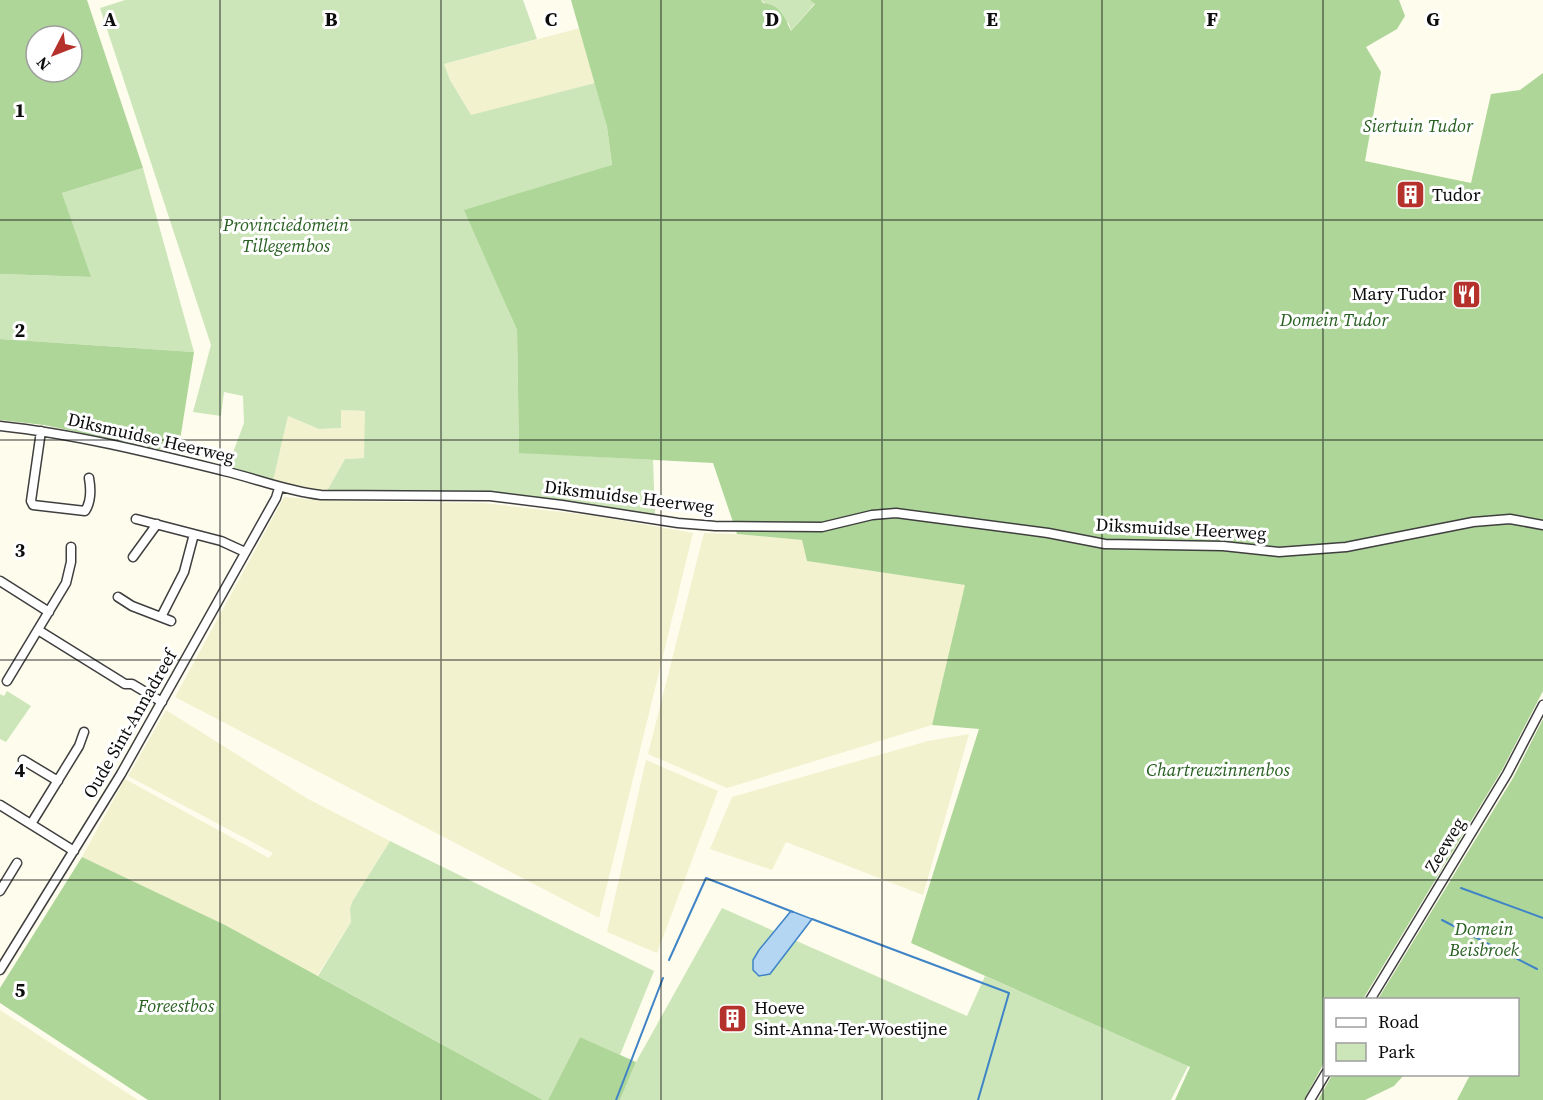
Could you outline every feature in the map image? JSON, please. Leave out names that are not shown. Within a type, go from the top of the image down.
[{"type":"street","name":"Diksmuidse Heerweg","points":[[0,426],[41,431],[225,471],[279,488],[321,495],[490,496],[678,523],[714,526],[822,526],[872,515],[896,513],[1048,533],[1106,544],[1223,546],[1279,552],[1346,547],[1473,522],[1510,519],[1543,525]]},
{"type":"street","points":[[41,431],[31,501],[33,505],[86,511],[90,488],[89,478]]},
{"type":"street","name":"Oude Sint-Annadreef","points":[[0,970],[162,702],[276,498],[279,488]]},
{"type":"street","points":[[136,519],[221,541],[245,552]]},
{"type":"street","points":[[133,557],[157,524]]},
{"type":"street","points":[[161,617],[184,572],[194,534]]},
{"type":"street","points":[[7,681],[69,577],[72,562],[70,547]]},
{"type":"street","points":[[0,581],[49,612]]},
{"type":"street","points":[[118,597],[132,606],[171,621]]},
{"type":"street","points":[[38,630],[125,684],[132,684],[162,702]]},
{"type":"street","name":"Zeeweg","points":[[1371,998],[1496,793],[1543,705]]},
{"type":"street","points":[[31,825],[80,746],[84,732]]},
{"type":"street","points":[[23,759],[58,781]]},
{"type":"street","points":[[1,808],[74,851]]},
{"type":"street","points":[[0,891],[3,879],[17,864]]},
{"type":"street","points":[[1310,1100],[1324,1076]]},
{"type":"green space","points":[[0,0],[87,0],[143,168],[62,193],[91,277],[0,274]]},
{"type":"green space","name":"Provinciedomein Tillegembos","points":[[125,0],[523,0],[537,39],[444,64],[450,80],[471,115],[595,83],[607,127],[612,166],[465,210],[517,330],[519,452],[653,460],[655,515],[510,495],[327,491],[345,459],[364,458],[365,411],[341,410],[341,428],[319,429],[288,416],[273,481],[228,466],[244,423],[243,396],[224,392],[221,416],[193,412],[211,345],[100,8]]},
{"type":"green space","points":[[571,0],[761,0],[781,12],[791,31],[815,4],[810,0],[1399,0],[1405,16],[1397,29],[1366,47],[1381,72],[1365,161],[1471,183],[1491,94],[1520,90],[1543,73],[1543,691],[1502,770],[1364,998],[1324,998],[1324,1063],[1304,1100],[1175,1100],[1190,1067],[911,943],[979,729],[932,725],[965,585],[807,561],[802,540],[737,534],[713,463],[519,453],[517,330],[464,210],[612,165],[607,127]]},
{"type":"green space","points":[[761,0],[810,0],[815,3],[791,31],[789,24]]},
{"type":"green space","points":[[580,28],[595,83],[471,116],[450,80],[444,64]]},
{"type":"green space","points":[[143,168],[194,352],[0,339],[0,274],[90,277],[62,193]]},
{"type":"green space","points":[[0,339],[194,352],[178,453],[44,425],[0,420]]},
{"type":"green space","points":[[341,410],[366,411],[364,458],[345,459],[327,491],[273,481],[288,416],[319,429],[340,428]]},
{"type":"green space","points":[[284,497],[334,501],[483,503],[596,516],[693,533],[599,918],[175,697]]},
{"type":"green space","points":[[704,533],[802,540],[807,561],[966,585],[932,725],[727,788],[648,754]]},
{"type":"green space","points":[[7,691],[31,706],[6,742],[0,739],[0,694],[4,696]]},
{"type":"green space","points":[[166,710],[308,799],[390,841],[352,902],[351,922],[317,976],[225,925],[82,857],[125,779],[269,858],[273,853],[128,776]]},
{"type":"green space","name":"Domein Beisbroek","points":[[1543,719],[1543,1100],[1457,1100],[1469,1076],[1519,1076],[1519,998],[1379,998],[1513,778]]},
{"type":"green space","points":[[969,734],[923,895],[786,842],[772,870],[710,849],[732,797],[928,741]]},
{"type":"green space","points":[[646,760],[718,791],[657,953],[607,932]]},
{"type":"green space","points":[[390,841],[654,971],[620,1055],[580,1037],[548,1100],[543,1100],[318,976],[351,922],[352,902]]},
{"type":"green space","name":"Foreestbos","points":[[82,857],[225,925],[543,1100],[148,1100],[0,1003],[0,988]]},
{"type":"green space","points":[[722,908],[967,1016],[985,976],[1188,1066],[1171,1100],[620,1100],[636,1062]]},
{"type":"green space","points":[[0,1010],[138,1100],[0,1100]]},
{"type":"green space","points":[[580,1037],[636,1062],[620,1100],[548,1100]]},
{"type":"green space","points":[[1331,1076],[1403,1076],[1394,1086],[1365,1100],[1318,1100]]},
{"type":"water","points":[[791,911],[812,919],[770,974],[759,976],[753,970],[753,960]]},
{"type":"waterway","points":[[669,960],[706,878],[793,912]]},
{"type":"waterway","points":[[1461,888],[1543,918]]},
{"type":"waterway","points":[[812,919],[1009,993],[978,1100]]},
{"type":"waterway","points":[[1442,920],[1537,969]]},
{"type":"waterway","points":[[616,1100],[663,978]]},
{"type":"place","name":"Tudor","points":[[1411,195]]},
{"type":"place","name":"Mary Tudor","points":[[1467,294]]},
{"type":"place","name":"Hoeve Sint-Anna-Ter-Woestijne","points":[[733,1018]]},
{"type":"park label","name":"Siertuin Tudor","points":[[1418,126]]},
{"type":"park label","name":"Domein Tudor","points":[[1334,320]]},
{"type":"park label","name":"Chartreuzinnenbos","points":[[1218,770]]}]
